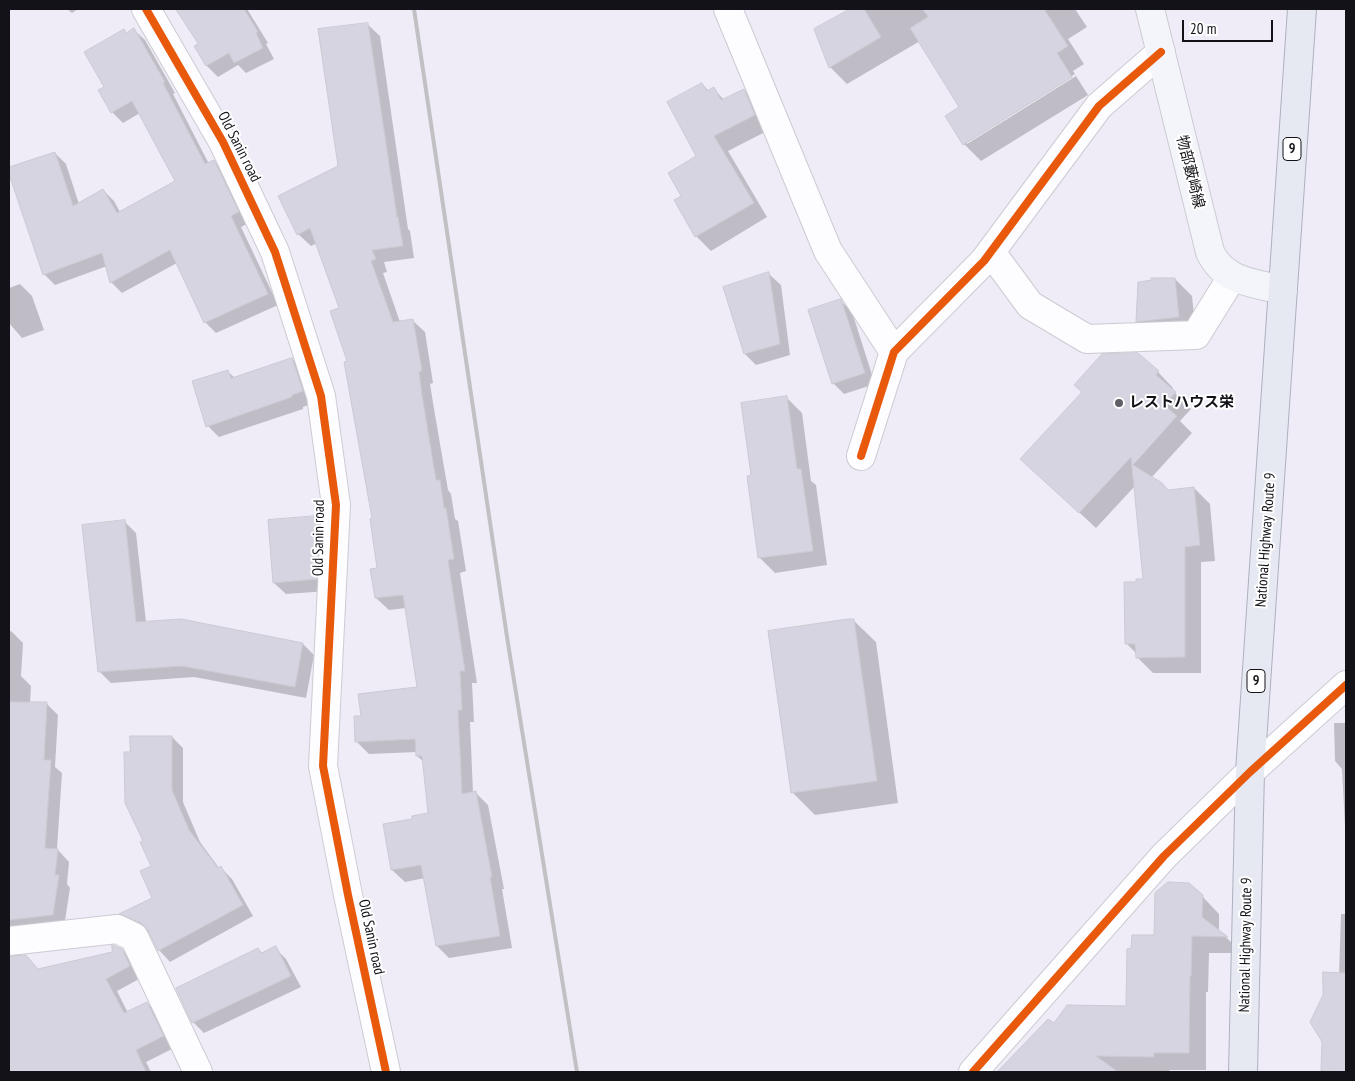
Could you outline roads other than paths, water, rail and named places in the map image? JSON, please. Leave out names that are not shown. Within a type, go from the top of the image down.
[{"type":"highway","name":"National Highway Route 9","points":[[1243,1072],[1250,772],[1302,9]]},
{"type":"main road","name":"物部藪崎線","points":[[1150,9],[1210,252],[1218,267],[1232,277],[1283,290]]},
{"type":"street","name":"Old Sanin road","points":[[146,9],[223,142],[275,252],[321,396],[336,505],[323,766],[348,895],[386,1072]]},
{"type":"street","points":[[728,9],[828,251],[894,352]]},
{"type":"street","points":[[861,456],[894,352],[984,261],[1099,106],[1160,52]]},
{"type":"street","points":[[991,252],[1030,304],[1087,339],[1196,335],[1232,277]]},
{"type":"street","points":[[973,1072],[1164,856],[1250,772],[1346,685]]},
{"type":"street","points":[[9,941],[117,929],[134,937],[198,1072]]},
{"type":"railway","points":[[414,9],[507,637],[577,1072]]},
{"type":"place","name":"レストハウス栄","points":[[1119,403]]}]
